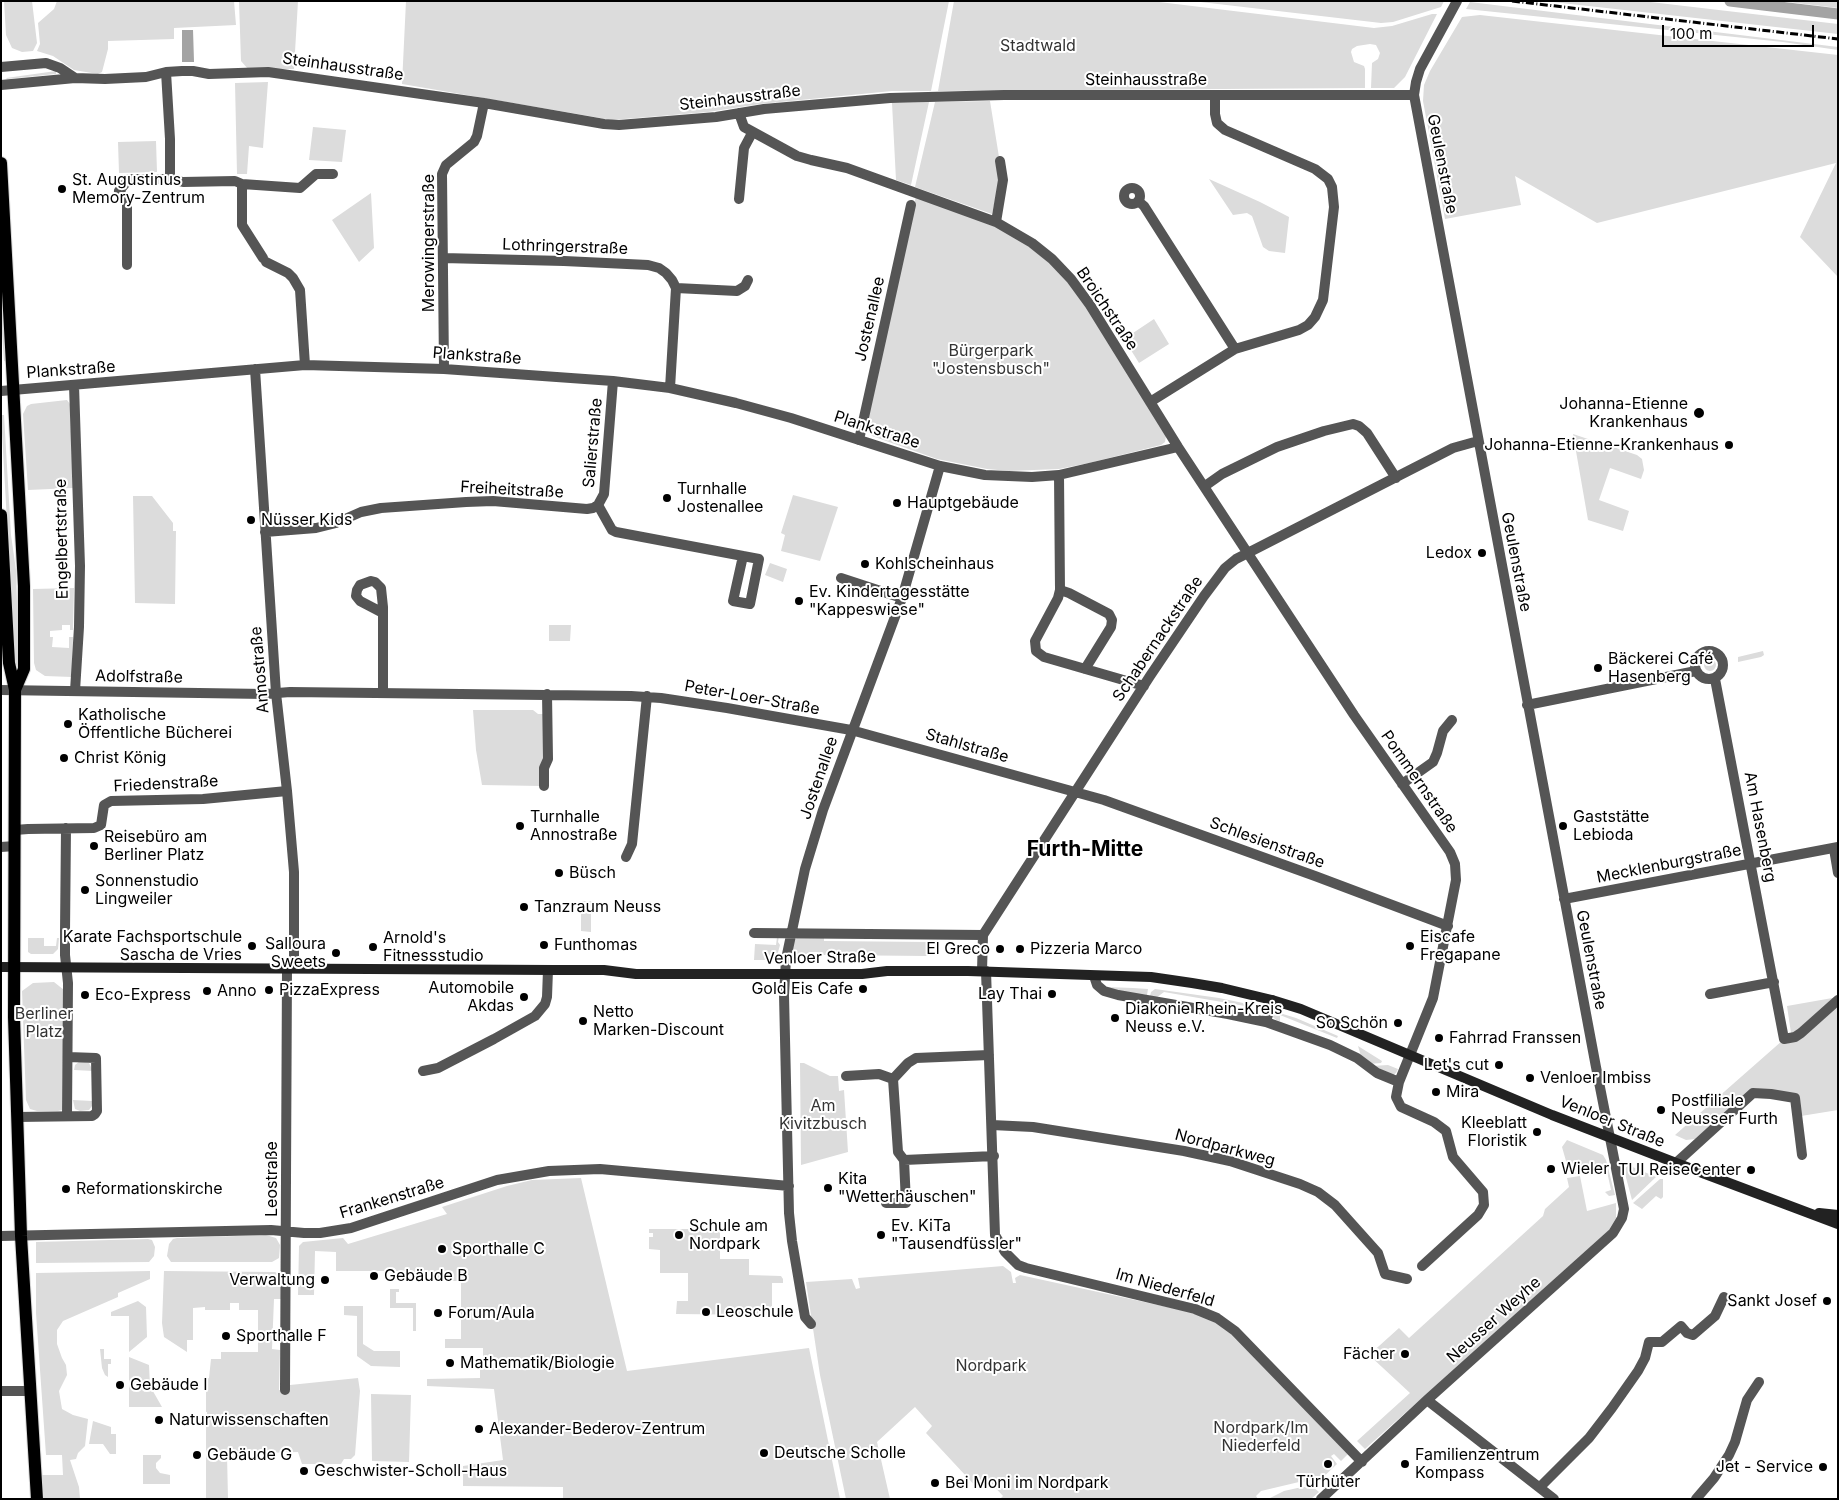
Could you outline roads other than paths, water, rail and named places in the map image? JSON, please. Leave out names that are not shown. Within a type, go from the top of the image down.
[{"type":"main road","points":[[1,163],[8,390],[24,586],[24,669],[15,690]]},
{"type":"main road","points":[[1,515],[9,663],[15,690],[15,846],[8,967],[17,1117],[21,1236],[37,1499]]},
{"type":"main road","name":"Venloer Straße","points":[[8,967],[604,970],[636,974],[862,974],[887,971],[984,971],[1160,978],[1222,988],[1302,1009],[1410,1056],[1609,1137],[1838,1224]]},
{"type":"main road","name":"Venloer Straße","points":[[1804,1212],[1838,1215]]},
{"type":"street","name":"Geulenstraße","points":[[1457,1],[1420,69],[1414,95],[1609,1137]]},
{"type":"street","name":"Steinhausstraße","points":[[1,68],[46,63],[60,68],[75,78]]},
{"type":"street","name":"Steinhausstraße","points":[[1,85],[75,78],[146,77],[166,72],[193,71],[210,74],[268,72],[484,103],[619,125],[716,117],[764,109],[890,98],[995,95],[1414,95]]},
{"type":"street","points":[[166,72],[170,179]]},
{"type":"street","points":[[1150,402],[1235,349],[1299,330],[1308,325],[1315,317],[1322,300],[1334,196],[1328,179],[1314,169],[1224,130],[1214,114],[1215,95]]},
{"type":"street","name":"Merowingerstraße","points":[[444,368],[442,174],[446,165],[474,142],[484,103]]},
{"type":"street","points":[[739,113],[744,127],[752,133],[744,148],[739,199]]},
{"type":"street","name":"Broichstraße","points":[[752,133],[798,156],[847,168],[996,222],[1032,243],[1052,259],[1071,279],[1090,305],[1178,447],[1249,552]]},
{"type":"street","points":[[996,222],[1003,180],[1000,161]]},
{"type":"street","points":[[127,264],[126,202],[119,191],[129,179],[235,182],[300,188],[316,174],[333,174]]},
{"type":"street","points":[[242,184],[242,225],[264,260],[288,273],[300,290],[305,365]]},
{"type":"street","points":[[1138,201],[1144,206],[1235,349]]},
{"type":"street","name":"Jostenallee","points":[[859,440],[911,205]]},
{"type":"street","name":"Lothringerstraße","points":[[443,258],[564,261],[648,266],[659,268],[666,273],[676,288]]},
{"type":"street","points":[[670,388],[676,288],[737,291],[745,286],[748,280]]},
{"type":"street","name":"Plankstraße","points":[[8,390],[305,365],[444,368],[612,381],[670,388],[736,402],[940,466],[985,475],[1010,477],[1059,475],[1178,447]]},
{"type":"street","name":"Annostraße","points":[[255,369],[276,693],[294,872],[291,968]]},
{"type":"street","name":"Salierstraße","points":[[598,505],[604,494],[612,381]]},
{"type":"street","name":"Engelbertstraße","points":[[74,385],[80,557],[75,691]]},
{"type":"street","points":[[1205,486],[1222,474],[1277,447],[1324,431],[1352,424],[1359,426],[1367,433],[1396,478]]},
{"type":"street","name":"Schabernackstraße","points":[[982,935],[1144,686],[1225,568],[1249,552],[1453,448],[1478,442]]},
{"type":"street","name":"Jostenallee","points":[[785,974],[791,934],[805,869],[823,810],[902,598],[940,466]]},
{"type":"street","points":[[1059,475],[1060,590],[1058,598],[1036,641],[1036,652],[1044,657],[1144,686]]},
{"type":"street","name":"Freiheitstraße","points":[[265,532],[316,528],[362,512],[381,508],[493,501],[587,509],[598,505]]},
{"type":"street","points":[[598,505],[612,530],[616,532],[743,556]]},
{"type":"street","name":"Pommernstraße","points":[[1249,552],[1354,716],[1453,858],[1456,880],[1433,998],[1410,1056]]},
{"type":"street","points":[[841,578],[902,598]]},
{"type":"street","points":[[1060,590],[1109,614],[1112,620],[1111,627],[1085,669]]},
{"type":"street","points":[[383,613],[383,693]]},
{"type":"street","name":"Am Hasenberg","points":[[1696,671],[1695,664],[1703,652],[1713,651],[1721,657],[1724,665],[1722,673],[1715,679],[1752,863],[1784,1039],[1795,1037],[1801,1033],[1838,1000]]},
{"type":"street","points":[[1528,705],[1696,671],[1704,678],[1715,679]]},
{"type":"street","name":"Adolfstraße","points":[[1,690],[276,693]]},
{"type":"street","name":"Peter-Loer-Straße","points":[[276,693],[647,696],[852,730]]},
{"type":"street","points":[[544,786],[544,768],[548,759],[547,694]]},
{"type":"street","points":[[626,857],[632,844],[647,696]]},
{"type":"street","points":[[1402,784],[1433,762],[1438,753],[1443,731],[1452,720]]},
{"type":"street","name":"Stahlstraße","points":[[852,730],[1075,792]]},
{"type":"street","name":"Friedenstraße","points":[[66,828],[98,827],[102,821],[104,805],[111,800],[203,799],[287,791]]},
{"type":"street","name":"Schlesienstraße","points":[[1075,792],[1162,820],[1448,926]]},
{"type":"street","points":[[15,830],[66,828],[67,1116]]},
{"type":"street","points":[[1,847],[15,846]]},
{"type":"street","points":[[1836,848],[1838,873]]},
{"type":"street","name":"Mecklenburgstraße","points":[[1564,899],[1836,848]]},
{"type":"street","name":"Venloer Straße","points":[[754,933],[982,935]]},
{"type":"street","points":[[904,1160],[994,1156],[982,935]]},
{"type":"street","name":"Leostraße","points":[[285,1390],[291,968]]},
{"type":"street","points":[[423,1071],[438,1068],[535,1016],[545,1004],[547,997],[548,970]]},
{"type":"street","points":[[785,974],[790,1222],[805,1317],[811,1324]]},
{"type":"street","points":[[1094,976],[1097,985],[1104,990],[1118,995],[1228,1014],[1266,1022],[1290,1030],[1357,1058],[1377,1073],[1399,1082]]},
{"type":"street","points":[[1710,994],[1774,982]]},
{"type":"street","points":[[1266,1022],[1272,1000]]},
{"type":"street","points":[[886,1203],[906,1203],[904,1160],[898,1152],[893,1079],[908,1063],[916,1058],[989,1055]]},
{"type":"street","points":[[1410,1056],[1396,1091],[1398,1104],[1434,1122],[1446,1132],[1455,1161],[1483,1192],[1484,1198],[1484,1205],[1478,1215],[1422,1266]]},
{"type":"street","points":[[17,1117],[92,1116],[95,1114],[97,1111],[97,1061],[93,1057],[68,1057]]},
{"type":"street","points":[[846,1076],[879,1074],[893,1079]]},
{"type":"street","points":[[1676,1163],[1754,1093],[1795,1098],[1802,1156]]},
{"type":"street","name":"Nordparkweg","points":[[992,1126],[1033,1127],[1184,1151],[1230,1161],[1300,1184],[1318,1192],[1336,1205],[1378,1253],[1385,1274],[1406,1279]]},
{"type":"street","name":"Neusser Weyhe","points":[[1321,1499],[1427,1400],[1613,1233],[1618,1226],[1624,1209],[1609,1137]]},
{"type":"street","name":"Im Niederfeld","points":[[994,1156],[995,1235],[1005,1252],[1016,1263],[1024,1267],[1195,1309],[1217,1318],[1235,1331],[1362,1462]]},
{"type":"street","name":"Frankenstraße","points":[[1,1236],[271,1230],[320,1233],[351,1228],[497,1180],[549,1171],[600,1169],[789,1186]]},
{"type":"street","points":[[1540,1487],[1588,1438],[1612,1408],[1638,1371],[1645,1358],[1649,1342],[1662,1342],[1681,1326],[1687,1333],[1692,1334],[1715,1316],[1724,1297]]},
{"type":"street","points":[[1696,1499],[1714,1478],[1729,1455],[1735,1442],[1747,1400],[1759,1382]]},
{"type":"street","points":[[1,1391],[30,1391]]},
{"type":"street","points":[[1427,1400],[1554,1499]]},
{"type":"waterway","points":[[1730,1],[1838,14]]},
{"type":"railway","points":[[1512,1],[1838,39]]},
{"type":"place","name":"St. Augustinus Memory-Zentrum","points":[[62,189]]},
{"type":"place","name":"Johanna-Etienne Krankenhaus","points":[[1699,413]]},
{"type":"place","name":"Johanna-Etienne-Krankenhaus","points":[[1729,445]]},
{"type":"place","name":"Turnhalle Jostenallee","points":[[667,498]]},
{"type":"place","name":"Hauptgebäude","points":[[897,503]]},
{"type":"place","name":"Nüsser Kids","points":[[251,520]]},
{"type":"place","name":"Ledox","points":[[1482,553]]},
{"type":"place","name":"Kohlscheinhaus","points":[[865,564]]},
{"type":"place","name":"Ev. Kindertagesstätte \"Kappeswiese\"","points":[[799,601]]},
{"type":"place","name":"Bäckerei Café Hasenberg","points":[[1598,668]]},
{"type":"place","name":"Katholische Öffentliche Bücherei","points":[[68,724]]},
{"type":"place","name":"Christ König","points":[[64,758]]},
{"type":"place","name":"Turnhalle Annostraße","points":[[520,826]]},
{"type":"place","name":"Gaststätte Lebioda","points":[[1563,826]]},
{"type":"place","name":"Reisebüro am Berliner Platz","points":[[94,846]]},
{"type":"place","name":"Büsch","points":[[559,873]]},
{"type":"place","name":"Sonnenstudio Lingweiler","points":[[85,890]]},
{"type":"place","name":"Tanzraum Neuss","points":[[524,907]]},
{"type":"place","name":"Funthomas","points":[[544,945]]},
{"type":"place","name":"Karate Fachsportschule Sascha de Vries","points":[[252,946]]},
{"type":"place","name":"Eiscafe Fregapane","points":[[1410,946]]},
{"type":"place","name":"Arnold's Fitnessstudio","points":[[373,947]]},
{"type":"place","name":"El Greco","points":[[1000,949]]},
{"type":"place","name":"Pizzeria Marco","points":[[1020,949]]},
{"type":"place","name":"Salloura Sweets","points":[[336,953]]},
{"type":"place","name":"Gold Eis Cafe","points":[[863,989]]},
{"type":"place","name":"PizzaExpress","points":[[269,990]]},
{"type":"place","name":"Anno","points":[[207,991]]},
{"type":"place","name":"Lay Thai","points":[[1052,994]]},
{"type":"place","name":"Eco-Express","points":[[85,995]]},
{"type":"place","name":"Automobile Akdas","points":[[524,997]]},
{"type":"place","name":"Diakonie Rhein-Kreis Neuss e.V.","points":[[1115,1018]]},
{"type":"place","name":"Netto Marken-Discount","points":[[583,1021]]},
{"type":"place","name":"So Schön","points":[[1398,1023]]},
{"type":"place","name":"Fahrrad Franssen","points":[[1439,1038]]},
{"type":"place","name":"Let's cut","points":[[1499,1065]]},
{"type":"place","name":"Venloer Imbiss","points":[[1530,1078]]},
{"type":"place","name":"Mira","points":[[1436,1092]]},
{"type":"place","name":"Postfiliale Neusser Furth","points":[[1661,1110]]},
{"type":"place","name":"Kleeblatt Floristik","points":[[1537,1132]]},
{"type":"place","name":"Wieler","points":[[1551,1169]]},
{"type":"place","name":"TUI ReiseCenter","points":[[1751,1170]]},
{"type":"place","name":"Kita \"Wetterhäuschen\"","points":[[828,1188]]},
{"type":"place","name":"Reformationskirche","points":[[66,1189]]},
{"type":"place","name":"Schule am Nordpark","points":[[679,1235]]},
{"type":"place","name":"Ev. KiTa \"Tausendfüssler\"","points":[[881,1235]]},
{"type":"place","name":"Sporthalle C","points":[[442,1249]]},
{"type":"place","name":"Gebäude B","points":[[374,1276]]},
{"type":"place","name":"Verwaltung","points":[[325,1280]]},
{"type":"place","name":"Sankt Josef","points":[[1827,1301]]},
{"type":"place","name":"Leoschule","points":[[706,1312]]},
{"type":"place","name":"Forum/Aula","points":[[438,1313]]},
{"type":"place","name":"Sporthalle F","points":[[226,1336]]},
{"type":"place","name":"Fächer","points":[[1405,1354]]},
{"type":"place","name":"Mathematik/Biologie","points":[[450,1363]]},
{"type":"place","name":"Gebäude I","points":[[120,1385]]},
{"type":"place","name":"Naturwissenschaften","points":[[159,1420]]},
{"type":"place","name":"Alexander-Bederov-Zentrum","points":[[479,1429]]},
{"type":"place","name":"Deutsche Scholle","points":[[764,1453]]},
{"type":"place","name":"Gebäude G","points":[[197,1455]]},
{"type":"place","name":"Türhüter","points":[[1328,1464]]},
{"type":"place","name":"Familienzentrum Kompass","points":[[1405,1464]]},
{"type":"place","name":"Jet - Service","points":[[1823,1467]]},
{"type":"place","name":"Geschwister-Scholl-Haus","points":[[304,1471]]},
{"type":"place","name":"Bei Moni im Nordpark","points":[[935,1483]]},
{"type":"district","name":"Furth-Mitte","points":[[1085,850]]},
{"type":"park label","name":"Stadtwald","points":[[1038,46]]},
{"type":"park label","name":"Bürgerpark \"Jostensbusch\"","points":[[991,360]]},
{"type":"park label","name":"Berliner Platz","points":[[44,1023]]},
{"type":"park label","name":"Am Kivitzbusch","points":[[823,1115]]},
{"type":"park label","name":"Nordpark","points":[[991,1366]]},
{"type":"park label","name":"Nordpark/Im Niederfeld","points":[[1261,1437]]}]
